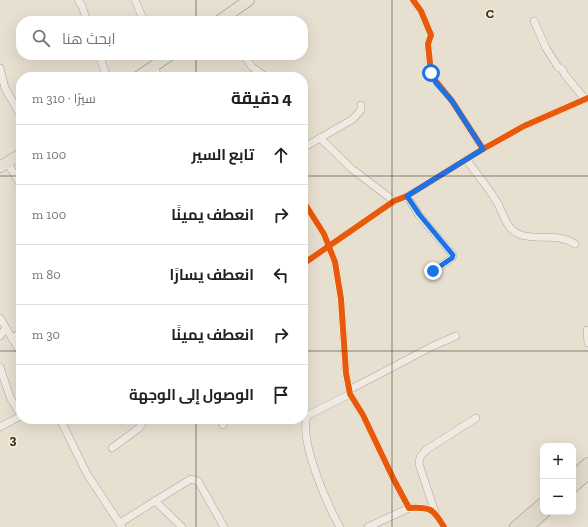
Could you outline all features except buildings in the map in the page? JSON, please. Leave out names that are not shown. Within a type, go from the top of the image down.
[{"type":"highway","points":[[576,474],[588,464]]},
{"type":"highway","points":[[576,484],[588,474]]},
{"type":"highway","points":[[515,527],[540,506]]},
{"type":"highway","points":[[528,527],[542,515]]},
{"type":"main road","points":[[226,16],[249,0]]},
{"type":"main road","points":[[156,72],[165,60]]},
{"type":"main road","points":[[4,164],[16,157]]},
{"type":"street","points":[[78,0],[85,16]]},
{"type":"street","points":[[135,0],[142,16]]},
{"type":"street","points":[[413,0],[421,11],[431,35],[428,44],[431,73],[452,101],[483,149]]},
{"type":"street","points":[[308,261],[394,201],[407,196],[483,149],[524,126],[587,98],[562,69],[558,67],[546,48],[534,21]]},
{"type":"street","points":[[101,60],[105,72]]},
{"type":"street","points":[[247,60],[252,67],[259,72]]},
{"type":"street","points":[[0,68],[5,88],[16,107]]},
{"type":"street","points":[[308,145],[353,119],[361,110],[361,104]]},
{"type":"street","points":[[320,138],[352,169],[394,201]]},
{"type":"street","points":[[466,159],[502,210],[508,226],[515,233],[523,236],[559,237],[575,244]]},
{"type":"street","points":[[4,164],[16,179]]},
{"type":"street","points":[[407,196],[419,214],[453,255],[452,258],[433,271]]},
{"type":"street","points":[[308,209],[324,234],[335,262],[341,299],[346,373],[350,392],[409,508]]},
{"type":"street","points":[[0,318],[16,346]]},
{"type":"street","points":[[0,336],[6,328]]},
{"type":"street","points":[[586,330],[588,343]]},
{"type":"street","points":[[12,339],[16,336]]},
{"type":"street","points":[[308,416],[433,346],[456,336]]},
{"type":"street","points":[[0,367],[10,397],[16,407]]},
{"type":"street","points":[[436,515],[432,499],[420,470],[420,457],[426,450],[476,418]]},
{"type":"street","points":[[0,427],[16,419]]},
{"type":"street","points":[[62,424],[87,474],[121,525],[155,501],[195,479],[198,481],[224,527]]},
{"type":"street","points":[[112,448],[139,428],[142,424]]},
{"type":"street","points":[[306,424],[307,441],[312,462],[330,508],[340,527]]},
{"type":"street","points":[[155,501],[182,527]]},
{"type":"street","points":[[368,527],[409,508],[425,507],[436,515],[444,527]]},
{"type":"cycle path","points":[[413,0],[421,11],[431,35],[428,44],[431,73],[452,101],[483,149]]},
{"type":"cycle path","points":[[308,261],[394,201],[407,196],[483,149],[524,126],[588,98]]},
{"type":"cycle path","points":[[308,209],[324,234],[335,262],[341,299],[346,373],[350,394],[363,415],[409,508],[422,508],[434,512],[444,527]]},
{"type":"route","points":[[431,73],[436,83],[452,101],[483,149],[407,196],[419,214],[453,255],[452,258],[433,271]]}]
